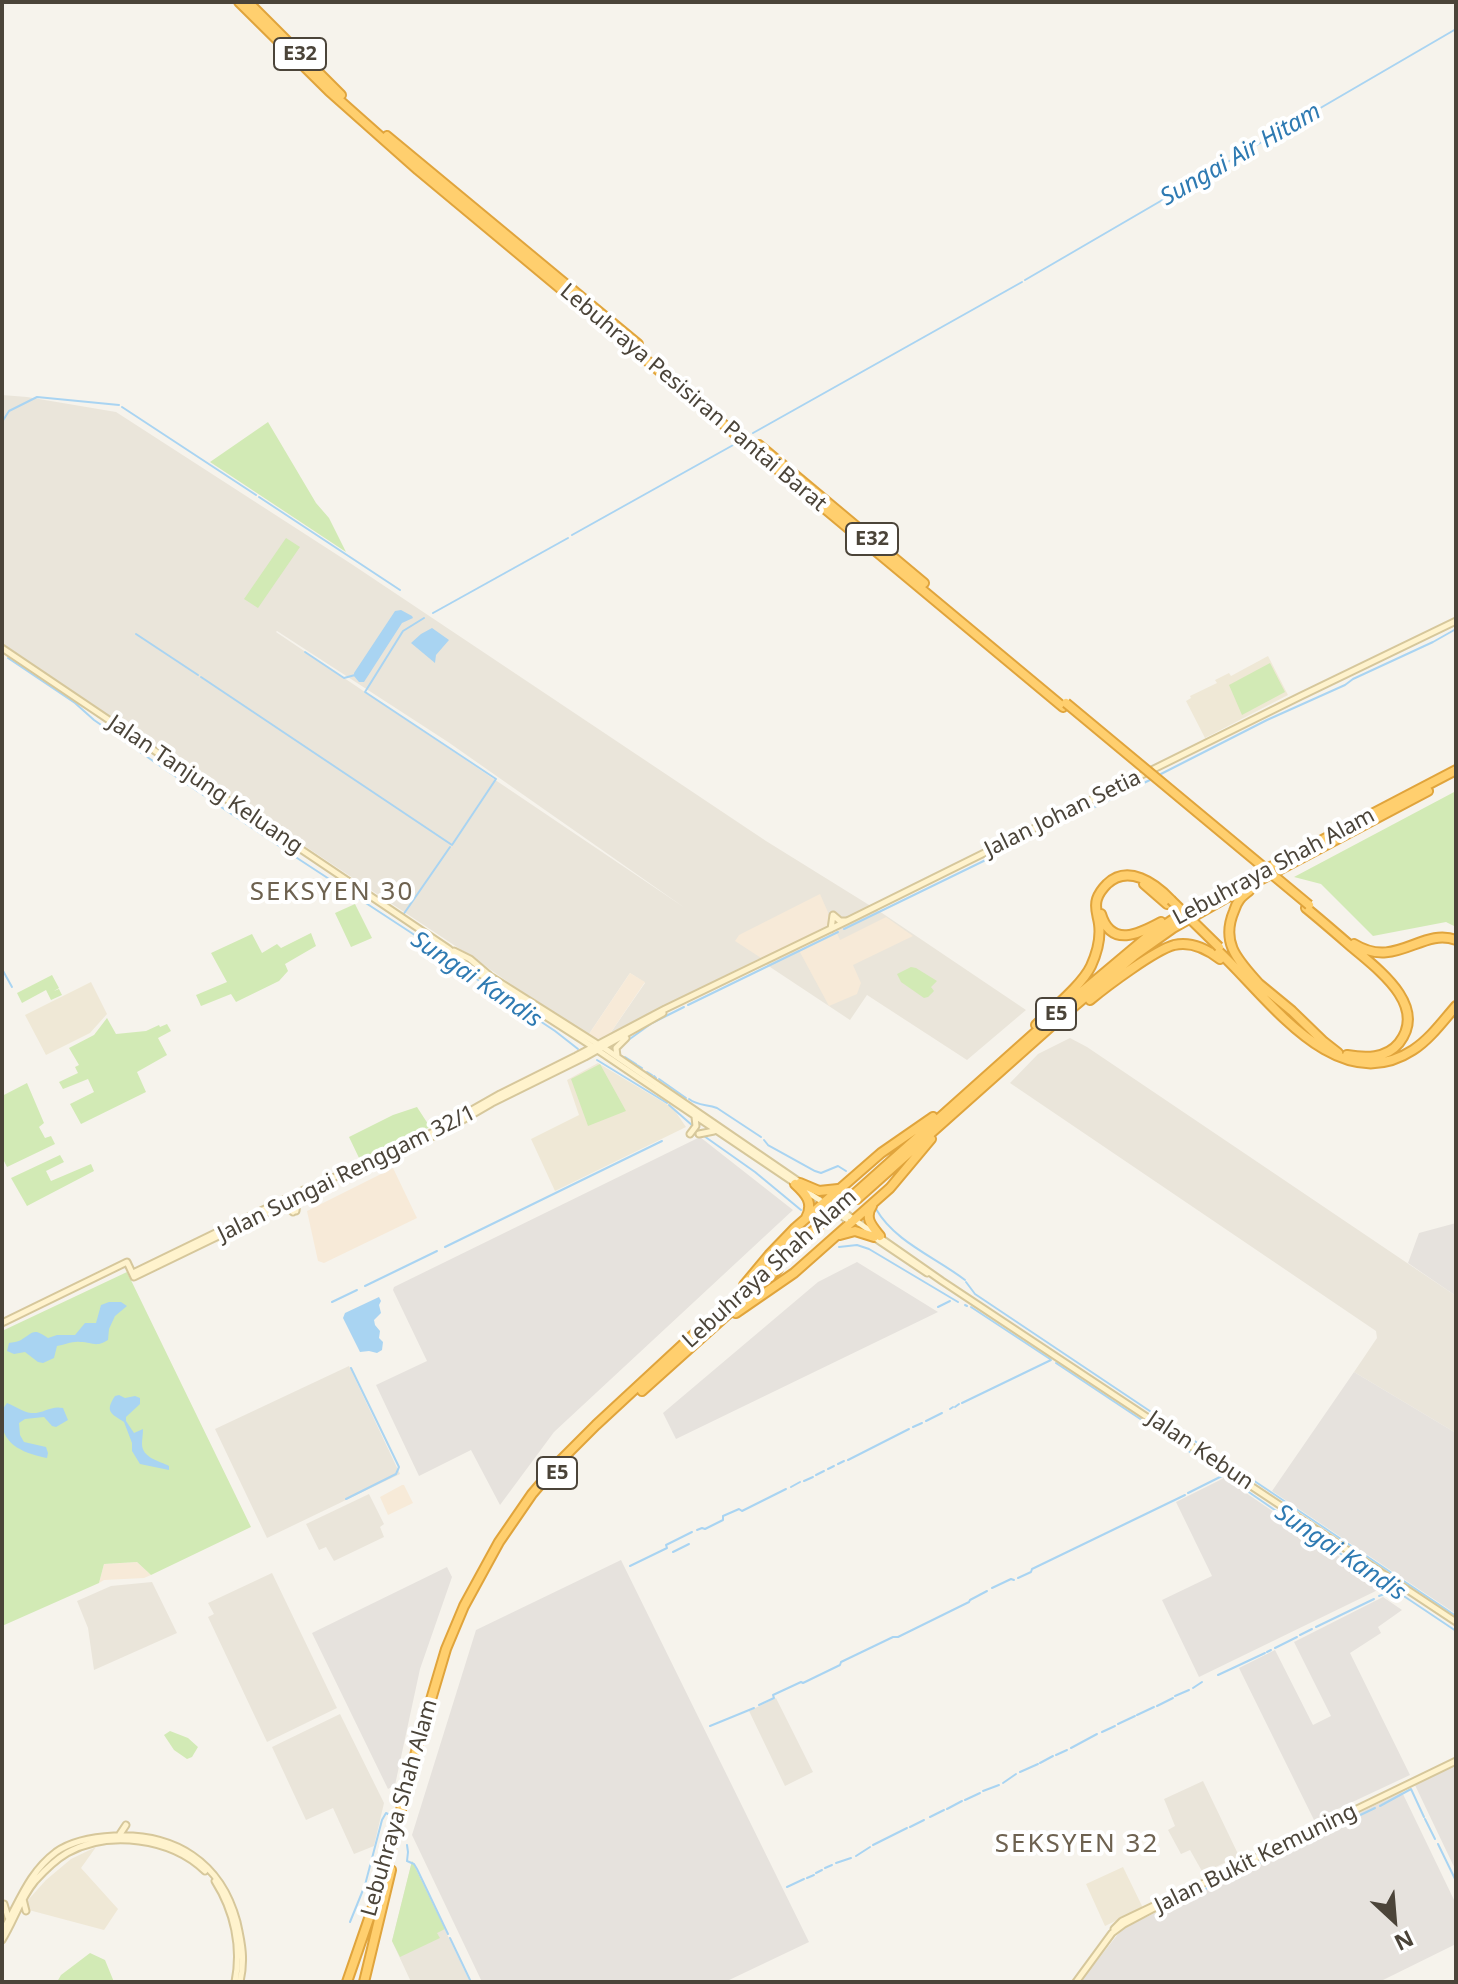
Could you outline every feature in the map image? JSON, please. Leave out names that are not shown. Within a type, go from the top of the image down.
[{"type":"highway","name":"Lebuhraya Pesisiran Pantai Barat","points":[[239,2],[329,91],[418,170],[1356,946],[1369,951],[1389,952],[1435,938],[1456,940]]},
{"type":"highway","name":"Lebuhraya Pesisiran Pantai Barat","points":[[248,2],[351,106],[851,522],[1065,705]]},
{"type":"highway","name":"Lebuhraya Shah Alam","points":[[364,1982],[390,1873],[451,1651],[468,1608],[488,1570],[514,1528],[566,1462],[600,1428],[1135,955],[1173,928],[1224,899],[1456,773]]},
{"type":"highway","name":"Lebuhraya Shah Alam","points":[[347,1982],[385,1872],[446,1649],[478,1577],[532,1494],[562,1459],[704,1325],[1147,937],[1172,920],[1284,860],[1456,773]]},
{"type":"highway","points":[[1260,985],[1240,962],[1230,942],[1229,921],[1238,900],[1371,821]]},
{"type":"highway","points":[[1284,860],[1191,905],[1136,935],[1124,936],[1113,931],[1101,915],[1103,896],[1114,884],[1123,881],[1145,884],[1169,902],[1218,948],[1338,1053],[1356,1059],[1375,1060]]},
{"type":"highway","points":[[704,1325],[803,1221],[828,1204],[843,1186],[881,1153],[978,1082],[1087,974],[1099,941],[1097,901],[1107,884],[1119,876],[1132,875],[1154,884],[1169,902]]},
{"type":"highway","name":"Lebuhraya Pesisiran Pantai Barat","points":[[1308,906],[1377,969],[1403,1000],[1408,1013],[1405,1031],[1394,1047],[1381,1055],[1368,1057],[1338,1053]]},
{"type":"highway","points":[[1017,1057],[1097,994],[1174,945],[1208,950],[1249,981]]},
{"type":"highway","points":[[1218,948],[1309,1040],[1327,1052],[1348,1060],[1376,1063],[1396,1059],[1415,1049],[1456,1006]]},
{"type":"highway","points":[[704,1336],[794,1273],[837,1236],[851,1219],[890,1188],[965,1104]]},
{"type":"highway","points":[[798,1183],[819,1191],[831,1191],[843,1186]]},
{"type":"highway","points":[[798,1183],[810,1203],[803,1221]]},
{"type":"highway","points":[[875,1202],[868,1216],[877,1237]]},
{"type":"highway","points":[[837,1236],[855,1231],[877,1237]]},
{"type":"main road","name":"Jalan Johan Setia","points":[[847,921],[1456,621]]},
{"type":"main road","name":"Jalan Tanjung Keluang","points":[[2,648],[577,1037],[598,1048]]},
{"type":"main road","points":[[831,929],[833,915],[840,921],[847,921]]},
{"type":"main road","points":[[598,1048],[670,1007],[831,929],[842,933],[847,921]]},
{"type":"main road","name":"Jalan Tanjung Keluang","points":[[479,970],[598,1048]]},
{"type":"main road","points":[[618,1058],[616,1051],[619,1043],[670,1007]]},
{"type":"main road","points":[[598,1048],[643,1026]]},
{"type":"main road","points":[[576,1056],[582,1046],[577,1037]]},
{"type":"main road","name":"Jalan Sungai Renggam 32/1","points":[[203,1242],[300,1194],[401,1153],[442,1132],[500,1094],[598,1048]]},
{"type":"main road","name":"Jalan Sungai Renggam 32/1","points":[[478,1109],[598,1048]]},
{"type":"main road","name":"Jalan Kebun","points":[[598,1048],[798,1183]]},
{"type":"main road","name":"Jalan Kebun","points":[[598,1048],[618,1058],[942,1281],[1456,1622]]},
{"type":"main road","points":[[585,1057],[608,1057]]},
{"type":"main road","points":[[690,1134],[696,1126],[692,1113]]},
{"type":"main road","points":[[699,1134],[710,1130],[719,1132]]},
{"type":"main road","points":[[280,1206],[294,1211],[300,1194]]},
{"type":"main road","name":"Jalan Sungai Renggam 32/1","points":[[136,1275],[300,1194]]},
{"type":"main road","points":[[2,1323],[127,1262],[136,1275],[138,1285]]},
{"type":"main road","name":"Jalan Bukit Kemuning","points":[[1076,1982],[1112,1933],[1124,1924],[1456,1761]]},
{"type":"main road","points":[[115,1836],[123,1832],[126,1825],[130,1837]]},
{"type":"main road","points":[[10,1923],[6,1902],[22,1896],[65,1854],[87,1845],[130,1837]]},
{"type":"main road","points":[[2,1940],[22,1896],[41,1866],[56,1852],[85,1840],[130,1837],[190,1853],[222,1885],[230,1901],[243,1948],[243,1971],[237,1982]]},
{"type":"main road","points":[[168,1845],[194,1860],[215,1881],[227,1903],[239,1953],[237,1982]]},
{"type":"main road","points":[[199,1860],[211,1860],[213,1874]]},
{"type":"main road","points":[[2,1932],[26,1912],[22,1896]]},
{"type":"shaded area","points":[[2,395],[116,412],[1026,1010],[967,1060],[867,995],[850,1020],[758,959],[609,1035],[645,983],[630,973],[587,1037],[2,643]],"holes":[[[276,632],[448,742],[685,908]]]},
{"type":"shaded area","points":[[1268,656],[1288,695],[1205,738],[1186,701],[1217,683],[1215,680],[1229,673],[1231,676]]},
{"type":"shaded area","points":[[820,894],[840,940],[886,917],[913,936],[853,965],[861,983],[857,994],[829,1006],[795,943],[761,958],[735,941],[739,935]]},
{"type":"shaded area","points":[[630,973],[645,982],[609,1035],[598,1039],[587,1037]]},
{"type":"shaded area","points":[[91,982],[107,1014],[90,1033],[46,1055],[25,1015]]},
{"type":"shaded area","points":[[1070,1038],[1456,1296],[1456,1433],[1354,1372],[1377,1338],[1376,1331],[1010,1083],[1038,1054]]},
{"type":"shaded area","points":[[598,1063],[673,1108],[686,1127],[555,1191],[531,1139],[579,1115],[567,1080]]},
{"type":"shaded area","points":[[700,1137],[793,1210],[554,1432],[500,1505],[471,1450],[419,1476],[376,1385],[427,1361],[394,1287]]},
{"type":"shaded area","points":[[393,1168],[417,1218],[324,1263],[318,1261],[307,1211]]},
{"type":"shaded area","points":[[1456,1223],[1456,1296],[1408,1263],[1419,1233]]},
{"type":"shaded area","points":[[857,1262],[938,1312],[676,1439],[663,1413],[818,1282]]},
{"type":"shaded area","points":[[349,1366],[400,1474],[267,1538],[215,1429]]},
{"type":"shaded area","points":[[1354,1372],[1456,1433],[1456,1614],[1272,1491]]},
{"type":"shaded area","points":[[1224,1478],[1384,1587],[1199,1677],[1162,1600],[1212,1576],[1176,1502]]},
{"type":"shaded area","points":[[402,1485],[413,1503],[388,1515],[380,1497]]},
{"type":"shaded area","points":[[369,1494],[384,1524],[380,1527],[384,1537],[334,1561],[326,1547],[319,1550],[306,1524]]},
{"type":"shaded area","points":[[621,1560],[809,1942],[725,1982],[482,1982],[412,1835],[476,1630]]},
{"type":"shaded area","points":[[137,1562],[151,1575],[99,1583],[104,1564]]},
{"type":"shaded area","points":[[447,1567],[452,1577],[420,1669],[395,1785],[388,1789],[312,1633]]},
{"type":"shaded area","points":[[272,1573],[337,1708],[267,1742],[208,1617],[214,1614],[208,1603]]},
{"type":"shaded area","points":[[152,1582],[177,1633],[94,1670],[88,1628],[77,1601],[111,1586]]},
{"type":"shaded area","points":[[1383,1597],[1402,1610],[1378,1627],[1381,1633],[1350,1653],[1410,1775],[1314,1820],[1239,1668],[1275,1650],[1313,1725],[1331,1716],[1294,1642]]},
{"type":"shaded area","points":[[776,1698],[813,1772],[785,1786],[749,1711]]},
{"type":"shaded area","points":[[340,1714],[384,1803],[374,1846],[354,1854],[333,1808],[306,1820],[272,1747]]},
{"type":"shaded area","points":[[1456,1763],[1456,1871],[1414,1783]]},
{"type":"shaded area","points":[[1203,1781],[1239,1856],[1203,1873],[1190,1850],[1181,1854],[1168,1830],[1175,1826],[1164,1799]]},
{"type":"shaded area","points":[[1402,1792],[1456,1904],[1456,1944],[1379,1982],[1080,1982],[1122,1929]]},
{"type":"shaded area","points":[[96,1847],[81,1868],[118,1909],[104,1930],[25,1909],[28,1900],[46,1880],[71,1859]]},
{"type":"shaded area","points":[[412,1861],[470,1982],[411,1982],[392,1941]]},
{"type":"shaded area","points":[[1123,1867],[1143,1908],[1105,1926],[1086,1884]]},
{"type":"green space","points":[[268,422],[316,503],[329,518],[346,552],[210,462]]},
{"type":"green space","points":[[286,538],[300,547],[258,608],[244,599]]},
{"type":"green space","points":[[1270,663],[1285,692],[1242,715],[1229,685]]},
{"type":"green space","points":[[1456,791],[1456,927],[1446,922],[1373,936],[1321,884],[1294,877]]},
{"type":"green space","points":[[355,904],[372,938],[351,947],[335,913]]},
{"type":"green space","points":[[311,933],[316,946],[285,964],[288,971],[279,981],[236,1002],[231,994],[201,1006],[196,995],[227,982],[211,953],[252,934],[262,953],[277,944],[281,948]]},
{"type":"green space","points":[[911,967],[937,981],[928,997],[924,998],[901,982],[897,974]]},
{"type":"green space","points":[[52,975],[59,988],[54,991],[59,989],[62,995],[51,1000],[46,990],[22,1003],[17,993]]},
{"type":"green space","points":[[107,1018],[116,1034],[146,1031],[167,1024],[171,1031],[158,1038],[167,1055],[137,1072],[146,1092],[81,1124],[70,1104],[94,1092],[88,1079],[63,1089],[59,1082],[78,1073],[75,1067],[79,1065],[69,1048],[94,1035]]},
{"type":"green space","points":[[600,1064],[626,1111],[588,1126],[571,1079]]},
{"type":"green space","points":[[27,1083],[44,1123],[39,1127],[45,1138],[51,1136],[55,1144],[7,1167],[2,1157],[2,1096]]},
{"type":"green space","points":[[417,1107],[430,1127],[360,1160],[349,1137]]},
{"type":"green space","points":[[60,1155],[64,1162],[46,1171],[51,1181],[91,1164],[94,1171],[27,1206],[11,1178]]},
{"type":"green space","points":[[127,1272],[251,1527],[151,1575],[137,1562],[104,1564],[99,1583],[2,1626],[2,1331]]},
{"type":"green space","points":[[170,1731],[188,1738],[198,1747],[192,1757],[187,1759],[174,1750],[164,1735]]},
{"type":"green space","points":[[412,1861],[445,1929],[437,1933],[440,1938],[400,1957],[392,1941]]},
{"type":"green space","points":[[90,1953],[105,1960],[114,1982],[57,1982],[61,1975]]},
{"type":"water","points":[[401,610],[413,618],[402,623],[364,682],[359,682],[354,673],[395,611]]},
{"type":"water","points":[[432,628],[449,640],[436,655],[435,663],[411,643]]},
{"type":"water","points":[[379,1297],[381,1313],[374,1320],[383,1342],[382,1350],[377,1353],[360,1352],[343,1318],[345,1313]]},
{"type":"water","points":[[121,1302],[127,1306],[115,1316],[108,1340],[104,1342],[74,1342],[57,1346],[54,1358],[43,1363],[25,1352],[14,1354],[7,1351],[9,1343],[20,1341],[34,1332],[48,1338],[75,1335],[85,1323],[96,1323],[101,1305]]},
{"type":"water","points":[[115,1396],[140,1398],[140,1404],[126,1417],[126,1421],[134,1433],[143,1429],[145,1453],[169,1466],[169,1470],[140,1464],[132,1451],[124,1422],[110,1409]]},
{"type":"water","points":[[7,1403],[31,1413],[63,1408],[68,1420],[56,1427],[44,1417],[25,1419],[19,1423],[24,1442],[46,1447],[47,1458],[24,1451],[6,1437],[2,1418]]},
{"type":"waterway","name":"Sungai Air Hitam","points":[[1025,280],[1456,29]]},
{"type":"waterway","points":[[753,433],[1022,282]]},
{"type":"waterway","points":[[2,422],[9,411],[37,397],[119,405]]},
{"type":"waterway","points":[[122,407],[256,495]]},
{"type":"waterway","points":[[572,535],[735,444]]},
{"type":"waterway","points":[[259,497],[400,590]]},
{"type":"waterway","points":[[433,613],[568,538]]},
{"type":"waterway","points":[[201,677],[452,845],[496,779],[365,692],[403,631],[424,618]]},
{"type":"waterway","points":[[1157,776],[1456,629]]},
{"type":"waterway","points":[[136,634],[198,675]]},
{"type":"waterway","points":[[305,652],[344,678],[355,675]]},
{"type":"waterway","name":"Sungai Kandis","points":[[8,658],[288,852]]},
{"type":"waterway","points":[[844,929],[1152,779]]},
{"type":"waterway","points":[[403,915],[450,847]]},
{"type":"waterway","name":"Sungai Kandis","points":[[294,856],[436,949],[578,1049]]},
{"type":"waterway","points":[[688,1005],[838,932]]},
{"type":"waterway","points":[[2,969],[12,987]]},
{"type":"waterway","points":[[627,1041],[652,1023],[684,1007]]},
{"type":"waterway","points":[[625,1057],[636,1064]]},
{"type":"waterway","name":"Sungai Kandis","points":[[597,1060],[667,1103]]},
{"type":"waterway","points":[[637,1065],[642,1068]]},
{"type":"waterway","points":[[647,1072],[652,1075]]},
{"type":"waterway","points":[[659,1079],[686,1098]]},
{"type":"waterway","points":[[689,1099],[717,1108],[761,1137]]},
{"type":"waterway","name":"Sungai Kandis","points":[[669,1105],[693,1126]]},
{"type":"waterway","name":"Sungai Kandis","points":[[704,1136],[801,1210]]},
{"type":"waterway","points":[[764,1140],[815,1171],[821,1173],[838,1166],[846,1171]]},
{"type":"waterway","points":[[445,1247],[662,1141]]},
{"type":"waterway","points":[[876,1209],[905,1240],[965,1280]]},
{"type":"waterway","name":"Sungai Kandis","points":[[839,1247],[857,1245],[869,1249],[958,1302]]},
{"type":"waterway","points":[[365,1286],[437,1251]]},
{"type":"waterway","points":[[966,1282],[975,1294],[1456,1616]]},
{"type":"waterway","points":[[332,1302],[357,1290]]},
{"type":"waterway","points":[[938,1307],[950,1301]]},
{"type":"waterway","name":"Sungai Kandis","points":[[971,1307],[1050,1359]]},
{"type":"waterway","points":[[962,1403],[1051,1360]]},
{"type":"waterway","name":"Sungai Kandis","points":[[1056,1363],[1217,1470]]},
{"type":"waterway","points":[[346,1499],[396,1474],[399,1467],[351,1368]]},
{"type":"waterway","points":[[955,1407],[959,1404]]},
{"type":"waterway","points":[[926,1421],[942,1413]]},
{"type":"waterway","points":[[913,1427],[922,1423]]},
{"type":"waterway","points":[[848,1460],[909,1429]]},
{"type":"waterway","points":[[838,1464],[844,1461]]},
{"type":"waterway","points":[[828,1469],[834,1466]]},
{"type":"waterway","points":[[816,1475],[824,1471]]},
{"type":"waterway","name":"Sungai Kandis","points":[[1188,1493],[1224,1475],[1283,1518],[1456,1631]]},
{"type":"waterway","points":[[804,1481],[813,1477]]},
{"type":"waterway","points":[[791,1487],[800,1482]]},
{"type":"waterway","points":[[697,1530],[705,1529],[723,1520],[723,1516],[739,1509],[742,1511],[786,1489]]},
{"type":"waterway","points":[[1018,1578],[1185,1495]]},
{"type":"waterway","points":[[630,1566],[692,1532]]},
{"type":"waterway","points":[[673,1552],[689,1544]]},
{"type":"waterway","points":[[992,1588],[1014,1580]]},
{"type":"waterway","points":[[759,1705],[774,1698],[773,1695],[898,1637],[987,1591]]},
{"type":"waterway","points":[[1379,1596],[1387,1593]]},
{"type":"waterway","points":[[1316,1627],[1374,1599]]},
{"type":"waterway","points":[[1300,1635],[1312,1629]]},
{"type":"waterway","points":[[1275,1648],[1297,1637]]},
{"type":"waterway","points":[[1267,1652],[1271,1650]]},
{"type":"waterway","points":[[1218,1675],[1265,1653]]},
{"type":"waterway","points":[[1193,1688],[1202,1682]]},
{"type":"waterway","points":[[1175,1696],[1189,1690]]},
{"type":"waterway","points":[[1157,1706],[1173,1698]]},
{"type":"waterway","points":[[1137,1715],[1154,1707]]},
{"type":"waterway","points":[[710,1726],[754,1708]]},
{"type":"waterway","points":[[1118,1724],[1135,1716]]},
{"type":"waterway","points":[[1102,1732],[1115,1726]]},
{"type":"waterway","points":[[1071,1748],[1097,1734]]},
{"type":"waterway","points":[[1056,1755],[1067,1750]]},
{"type":"waterway","points":[[1040,1763],[1053,1756]]},
{"type":"waterway","points":[[1020,1772],[1038,1764]]},
{"type":"waterway","points":[[1003,1783],[1016,1774]]},
{"type":"waterway","points":[[983,1791],[999,1785]]},
{"type":"waterway","points":[[1380,1806],[1411,1789],[1424,1817]]},
{"type":"waterway","points":[[965,1800],[980,1793]]},
{"type":"waterway","points":[[947,1809],[962,1801]]},
{"type":"waterway","points":[[1308,1840],[1375,1808]]},
{"type":"waterway","points":[[930,1817],[944,1810]]},
{"type":"waterway","points":[[350,1922],[365,1885],[382,1820],[386,1813],[390,1815]]},
{"type":"waterway","points":[[1425,1819],[1435,1839]]},
{"type":"waterway","points":[[910,1827],[924,1820]]},
{"type":"waterway","points":[[873,1845],[907,1828]]},
{"type":"waterway","points":[[1438,1844],[1456,1881]]},
{"type":"waterway","points":[[407,1845],[407,1861],[417,1869],[448,1934]]},
{"type":"waterway","points":[[1205,1889],[1297,1845]]},
{"type":"waterway","points":[[856,1856],[870,1847]]},
{"type":"waterway","points":[[836,1863],[851,1858]]},
{"type":"waterway","points":[[825,1868],[832,1865]]},
{"type":"waterway","points":[[816,1873],[822,1870]]},
{"type":"waterway","points":[[807,1878],[814,1875]]},
{"type":"waterway","points":[[787,1887],[804,1879]]},
{"type":"waterway","points":[[1191,1898],[1198,1894]]},
{"type":"waterway","points":[[450,1938],[471,1982]]},
{"type":"district","name":"SEKSYEN 30","points":[[332,893]]},
{"type":"district","name":"SEKSYEN 32","points":[[1077,1845]]}]
